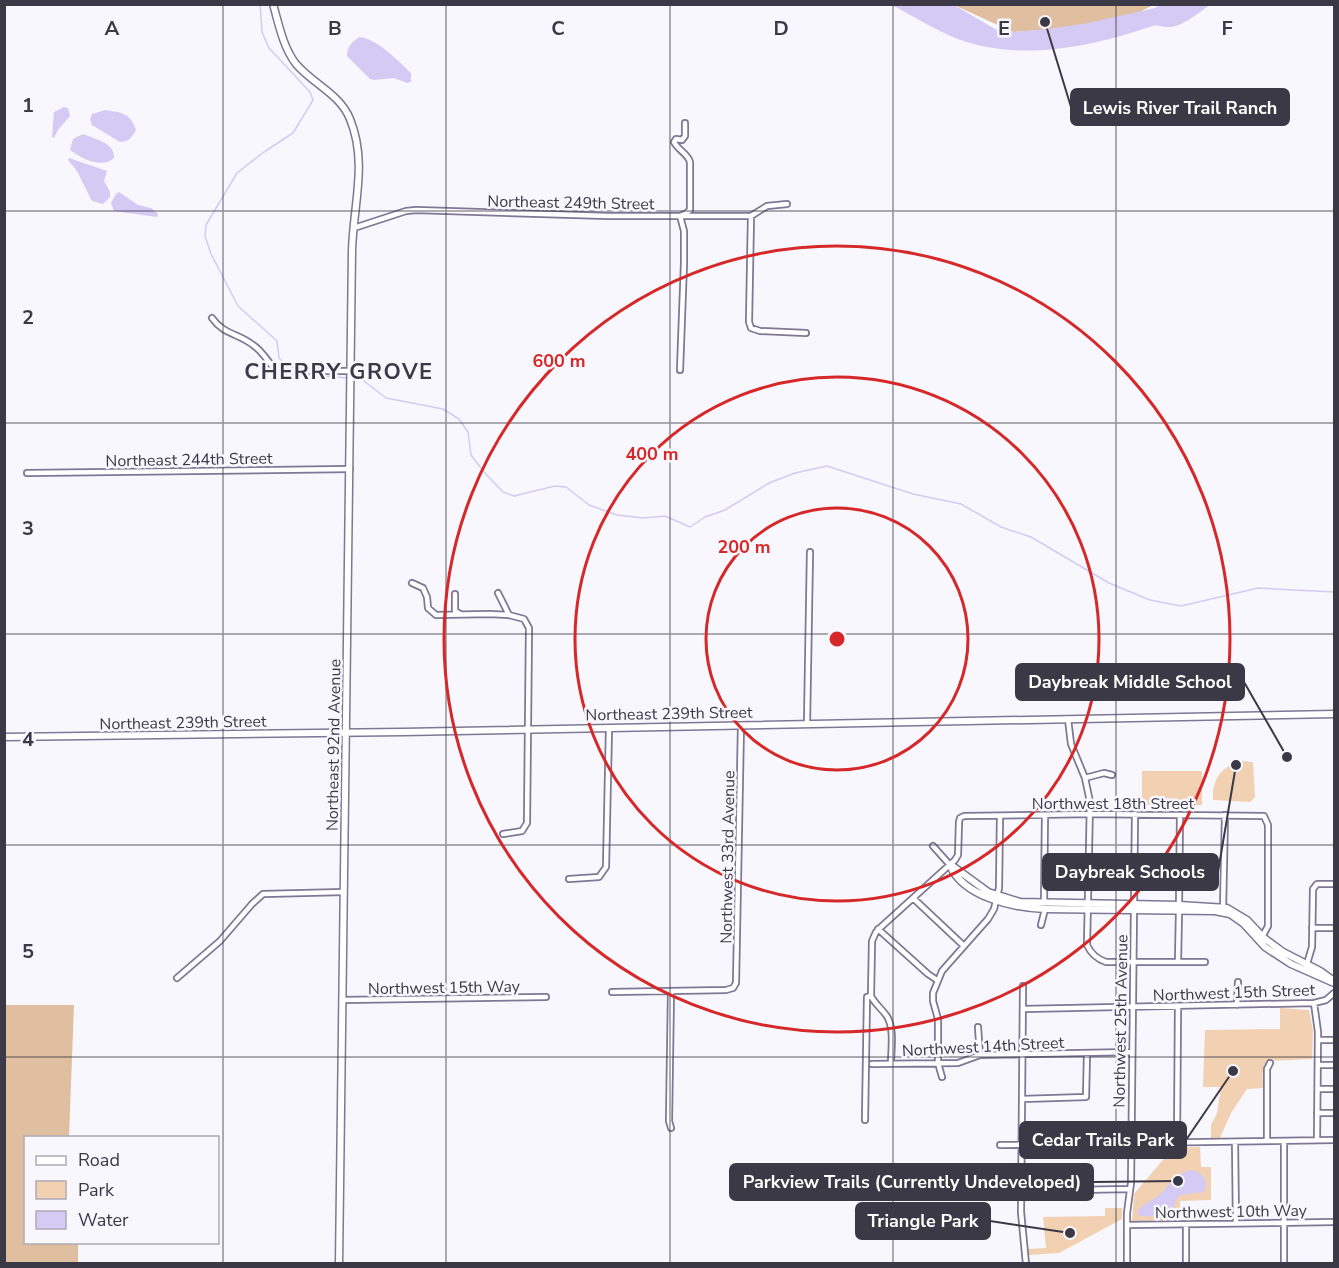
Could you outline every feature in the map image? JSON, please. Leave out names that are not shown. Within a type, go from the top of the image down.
[{"type":"street","name":"Northeast 92nd Avenue","points":[[273,4],[290,55],[304,72],[339,102],[350,118],[357,140],[360,171],[354,228],[351,371],[339,1263]]},
{"type":"street","points":[[681,370],[684,231],[680,216],[690,210],[690,162],[674,142],[682,140],[685,136],[685,123]]},
{"type":"street","name":"Northeast 249th Street","points":[[354,228],[406,211],[416,210],[751,216],[763,207],[788,204]]},
{"type":"street","points":[[751,216],[749,322],[752,328],[760,331],[806,333]]},
{"type":"street","points":[[212,318],[226,333],[253,345],[273,367],[295,371],[351,371]]},
{"type":"street","name":"Northeast 244th Street","points":[[27,473],[350,469]]},
{"type":"street","points":[[807,724],[810,552]]},
{"type":"street","points":[[412,583],[423,588],[428,608],[432,613],[439,615],[509,615],[524,619],[529,628],[527,823],[522,831],[503,834]]},
{"type":"street","points":[[498,593],[509,615]]},
{"type":"street","points":[[455,594],[455,610],[460,614]]},
{"type":"street","name":"Northeast 239th Street","points":[[4,737],[527,730],[1335,714]]},
{"type":"street","points":[[1068,719],[1071,744],[1085,778],[1090,814],[1087,945],[1094,956],[1106,962],[1204,962]]},
{"type":"street","name":"Northwest 33rd Avenue","points":[[671,991],[726,990],[733,987],[737,978],[741,725]]},
{"type":"street","points":[[569,879],[599,877],[606,867],[609,728]]},
{"type":"street","points":[[1085,778],[1104,773],[1112,775]]},
{"type":"street","name":"Northwest 25th Avenue","points":[[1127,1263],[1131,1143],[1135,814]]},
{"type":"street","points":[[1041,925],[1045,906],[1045,815]]},
{"type":"street","points":[[1178,962],[1180,815]]},
{"type":"street","points":[[1223,910],[1225,815]]},
{"type":"street","name":"Northwest 18th Street","points":[[950,865],[958,855],[960,818],[964,816],[1260,815],[1266,818],[1268,825],[1268,926],[1261,938]]},
{"type":"street","points":[[942,1077],[938,1063],[938,1019],[933,997],[937,980],[948,963],[988,919],[997,899],[1000,816]]},
{"type":"street","points":[[933,846],[950,865],[953,873],[972,888],[1019,907],[1223,910],[1244,923],[1261,938],[1270,951],[1335,982]]},
{"type":"street","points":[[891,1064],[890,1023],[872,996],[874,936],[878,929],[950,865]]},
{"type":"street","points":[[1305,967],[1311,951],[1312,892],[1316,885],[1335,884]]},
{"type":"street","points":[[177,978],[229,932],[252,903],[263,894],[344,892]]},
{"type":"street","points":[[913,898],[964,946]]},
{"type":"street","points":[[1312,928],[1335,928]]},
{"type":"street","points":[[878,929],[937,980]]},
{"type":"street","points":[[1238,982],[1238,1005]]},
{"type":"street","points":[[1023,986],[1021,1227],[1026,1263]]},
{"type":"street","points":[[612,992],[671,991],[670,1128]]},
{"type":"street","name":"Northwest 15th Street","points":[[1023,1009],[1314,1004],[1326,1000],[1335,993]]},
{"type":"street","points":[[865,1120],[867,997],[872,996]]},
{"type":"street","name":"Northwest 15th Way","points":[[342,1000],[546,997]]},
{"type":"street","points":[[1314,1004],[1318,1023],[1317,1140]]},
{"type":"street","points":[[1177,1142],[1178,1006]]},
{"type":"street","points":[[978,1027],[980,1055]]},
{"type":"street","points":[[1318,1040],[1335,1040]]},
{"type":"street","name":"Northwest 14th Street","points":[[872,1064],[958,1063],[980,1055],[1132,1052]]},
{"type":"street","points":[[1022,1099],[1084,1098],[1087,1093],[1087,1053]]},
{"type":"street","points":[[1267,1141],[1270,1063]]},
{"type":"street","points":[[1318,1065],[1335,1065]]},
{"type":"street","points":[[1318,1089],[1335,1089]]},
{"type":"street","points":[[1317,1113],[1335,1113]]},
{"type":"street","points":[[1000,1145],[1335,1140]]},
{"type":"street","points":[[1284,1141],[1284,1263]]},
{"type":"street","points":[[1234,1142],[1236,1223]]},
{"type":"street","points":[[1022,1191],[1129,1189]]},
{"type":"street","name":"Northwest 10th Way","points":[[1127,1225],[1335,1222]]},
{"type":"street","points":[[1186,1224],[1186,1263]]},
{"type":"green space","points":[[1242,761],[1253,762],[1255,797],[1250,802],[1213,800],[1216,779],[1229,766]]},
{"type":"green space","points":[[1142,771],[1202,771],[1202,805],[1142,805]]},
{"type":"green space","points":[[1280,1008],[1309,1010],[1313,1031],[1312,1059],[1267,1063],[1263,1073],[1263,1088],[1247,1089],[1231,1113],[1220,1138],[1211,1138],[1211,1125],[1217,1113],[1221,1087],[1203,1087],[1205,1030],[1280,1029]]},
{"type":"green space","points":[[1200,1147],[1201,1167],[1211,1167],[1211,1200],[1180,1201],[1180,1220],[1132,1221],[1134,1194],[1173,1148]]},
{"type":"green space","points":[[1105,1208],[1122,1208],[1122,1219],[1059,1253],[1029,1255],[1028,1249],[1046,1248],[1043,1217],[1105,1216]]},
{"type":"shaded area","points":[[954,5],[1153,5],[1138,13],[1074,28],[1013,32]]},
{"type":"shaded area","points":[[4,1005],[74,1005],[69,1136],[24,1136],[24,1244],[78,1244],[78,1263],[5,1263]]},
{"type":"water","points":[[892,5],[954,5],[1002,33],[1088,23],[1160,5],[1210,5],[1175,26],[1154,26],[1081,45],[1031,51],[1006,50],[958,39]]},
{"type":"water","points":[[359,37],[373,42],[393,56],[411,73],[411,82],[407,83],[394,78],[370,79],[347,56],[350,45]]},
{"type":"water","points":[[64,107],[68,108],[70,116],[54,138],[52,137],[54,112]]},
{"type":"water","points":[[105,110],[121,113],[131,120],[136,130],[130,139],[120,142],[92,125],[90,119],[92,114]]},
{"type":"water","points":[[83,134],[108,145],[114,158],[104,163],[92,162],[70,150],[73,139]]},
{"type":"water","points":[[69,158],[107,171],[104,181],[110,197],[103,204],[92,201],[77,171],[68,160]]},
{"type":"water","points":[[119,192],[138,205],[151,208],[158,214],[157,217],[114,211],[111,203]]},
{"type":"water","points":[[1191,1170],[1204,1177],[1206,1188],[1204,1192],[1180,1195],[1167,1214],[1140,1216],[1138,1214],[1138,1210],[1158,1196],[1176,1177]]},
{"type":"waterway","points":[[260,4],[262,32],[269,48],[310,92],[313,100],[293,133],[237,173],[206,225],[205,236],[211,254],[238,306],[277,341],[279,358],[289,369]]},
{"type":"waterway","points":[[292,372],[293,374],[349,378]]},
{"type":"waterway","points":[[354,378],[360,378],[386,398],[443,409],[459,419],[468,432],[471,455],[503,492],[514,496],[555,486],[566,487],[589,505],[617,515],[643,518],[665,516],[690,527],[705,517],[725,510],[769,483],[795,473],[827,466],[913,494],[961,504],[1001,527],[1031,537],[1109,583],[1150,600],[1181,606],[1258,588],[1334,592]]},
{"type":"place","name":"Lewis River Trail Ranch","points":[[1045,22]]},
{"type":"place","name":"Daybreak Middle School","points":[[1287,757]]},
{"type":"place","name":"Daybreak Schools","points":[[1236,765]]},
{"type":"place","name":"Cedar Trails Park","points":[[1233,1071]]},
{"type":"place","name":"Parkview Trails (Currently Undeveloped)","points":[[1178,1181]]},
{"type":"place","name":"Triangle Park","points":[[1070,1233]]},
{"type":"district","name":"CHERRY GROVE","points":[[339,371]]}]
